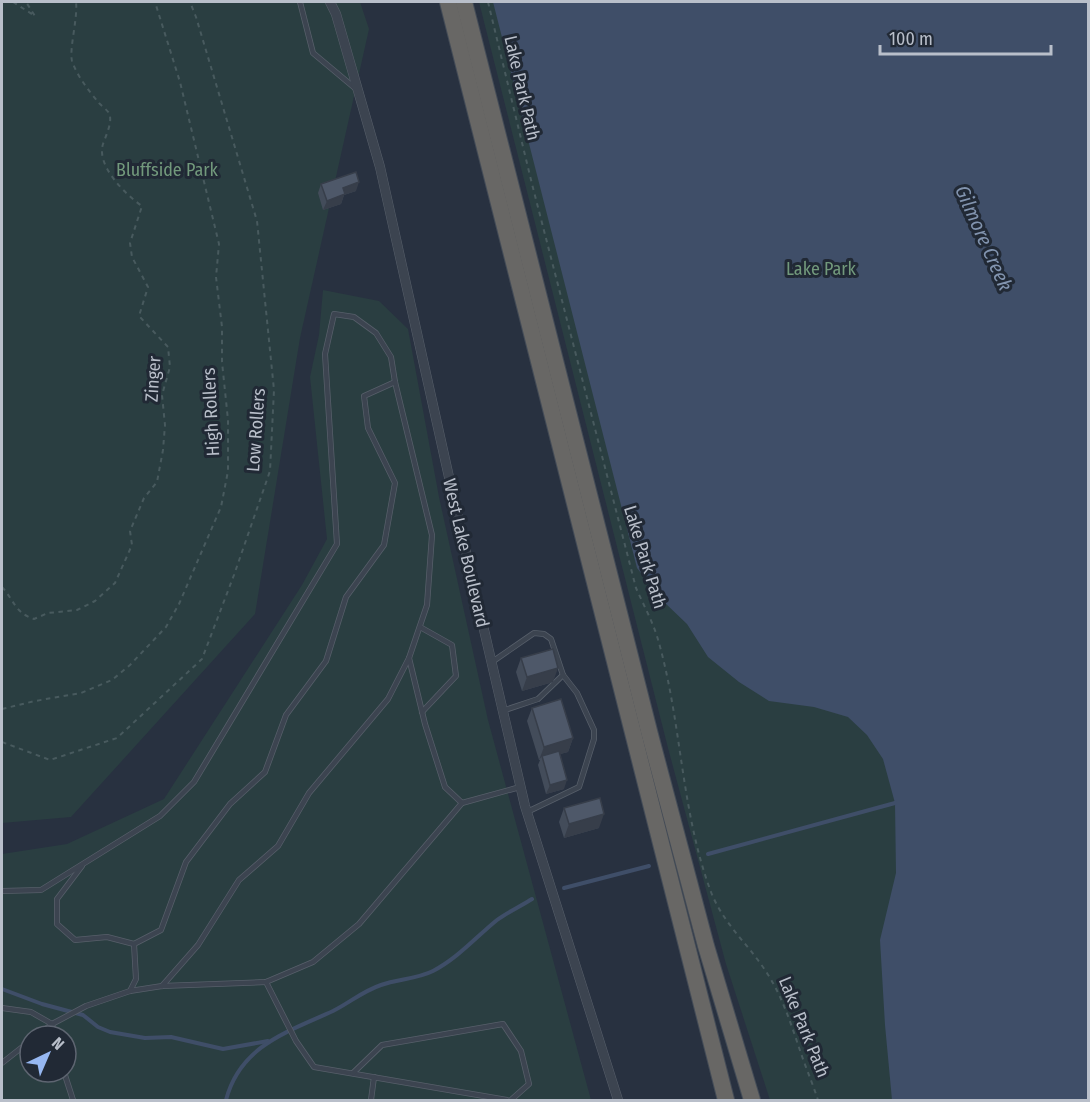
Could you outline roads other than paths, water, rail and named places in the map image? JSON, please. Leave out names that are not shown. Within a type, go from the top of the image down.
[{"type":"highway","points":[[448,2],[726,1101]]},
{"type":"highway","points":[[464,2],[650,735],[706,946],[752,1101]]},
{"type":"street","name":"West Lake Boulevard","points":[[330,2],[336,14],[380,167],[526,812],[618,1101]]},
{"type":"lane","points":[[300,2],[313,53],[358,91]]},
{"type":"lane","points":[[2,891],[41,890],[160,816],[194,782],[337,544],[325,354],[334,314],[354,317],[376,333],[391,357],[432,535],[427,605],[409,658],[388,699],[309,793],[278,846],[239,880],[198,945],[162,986]]},
{"type":"lane","points":[[85,863],[57,899],[57,924],[75,940],[107,937],[134,945],[162,930],[186,862],[230,804],[265,772],[286,715],[326,661],[346,597],[384,545],[395,483],[368,428],[364,396],[395,382]]},
{"type":"lane","points":[[420,627],[452,645],[456,676],[422,712]]},
{"type":"lane","points":[[491,663],[534,633],[544,634],[550,639],[563,675],[577,693],[594,730],[594,739],[579,787],[526,812]]},
{"type":"lane","points":[[409,658],[422,712],[445,787],[462,803]]},
{"type":"lane","points":[[502,711],[538,699],[563,675]]},
{"type":"lane","points":[[2,1008],[31,1012],[52,1024],[86,1006],[130,991],[162,986],[266,982],[313,962],[359,924],[462,803],[520,787]]},
{"type":"lane","points":[[130,991],[136,980],[134,945]]},
{"type":"lane","points":[[266,982],[296,1041],[314,1066],[352,1073],[374,1077],[509,1101],[529,1084],[520,1051],[502,1024],[382,1045],[352,1073]]},
{"type":"lane","points":[[2,1063],[18,1050]]},
{"type":"lane","points":[[371,1101],[374,1077]]},
{"type":"lane","points":[[68,1084],[73,1101]]},
{"type":"lane","points":[[459,1101],[460,1092]]},
{"type":"water","name":"Lake Park","points":[[493,2],[1088,2],[1088,1100],[892,1100],[880,940],[896,873],[895,803],[883,759],[867,735],[848,717],[814,707],[769,701],[739,682],[708,657],[687,624],[664,602],[637,568]]},
{"type":"waterway","points":[[708,854],[895,803]]},
{"type":"waterway","points":[[564,888],[649,866]]},
{"type":"waterway","points":[[226,1100],[242,1066],[268,1043],[374,988],[433,971],[459,954],[497,920],[532,899]]},
{"type":"waterway","points":[[2,989],[42,1004],[83,1015],[98,1027],[110,1032],[145,1038],[171,1037],[223,1049],[268,1041]]},
{"type":"park label","name":"Bluffside Park","points":[[167,170]]},
{"type":"water label","name":"Gilmore Creek","points":[[984,238]]}]
